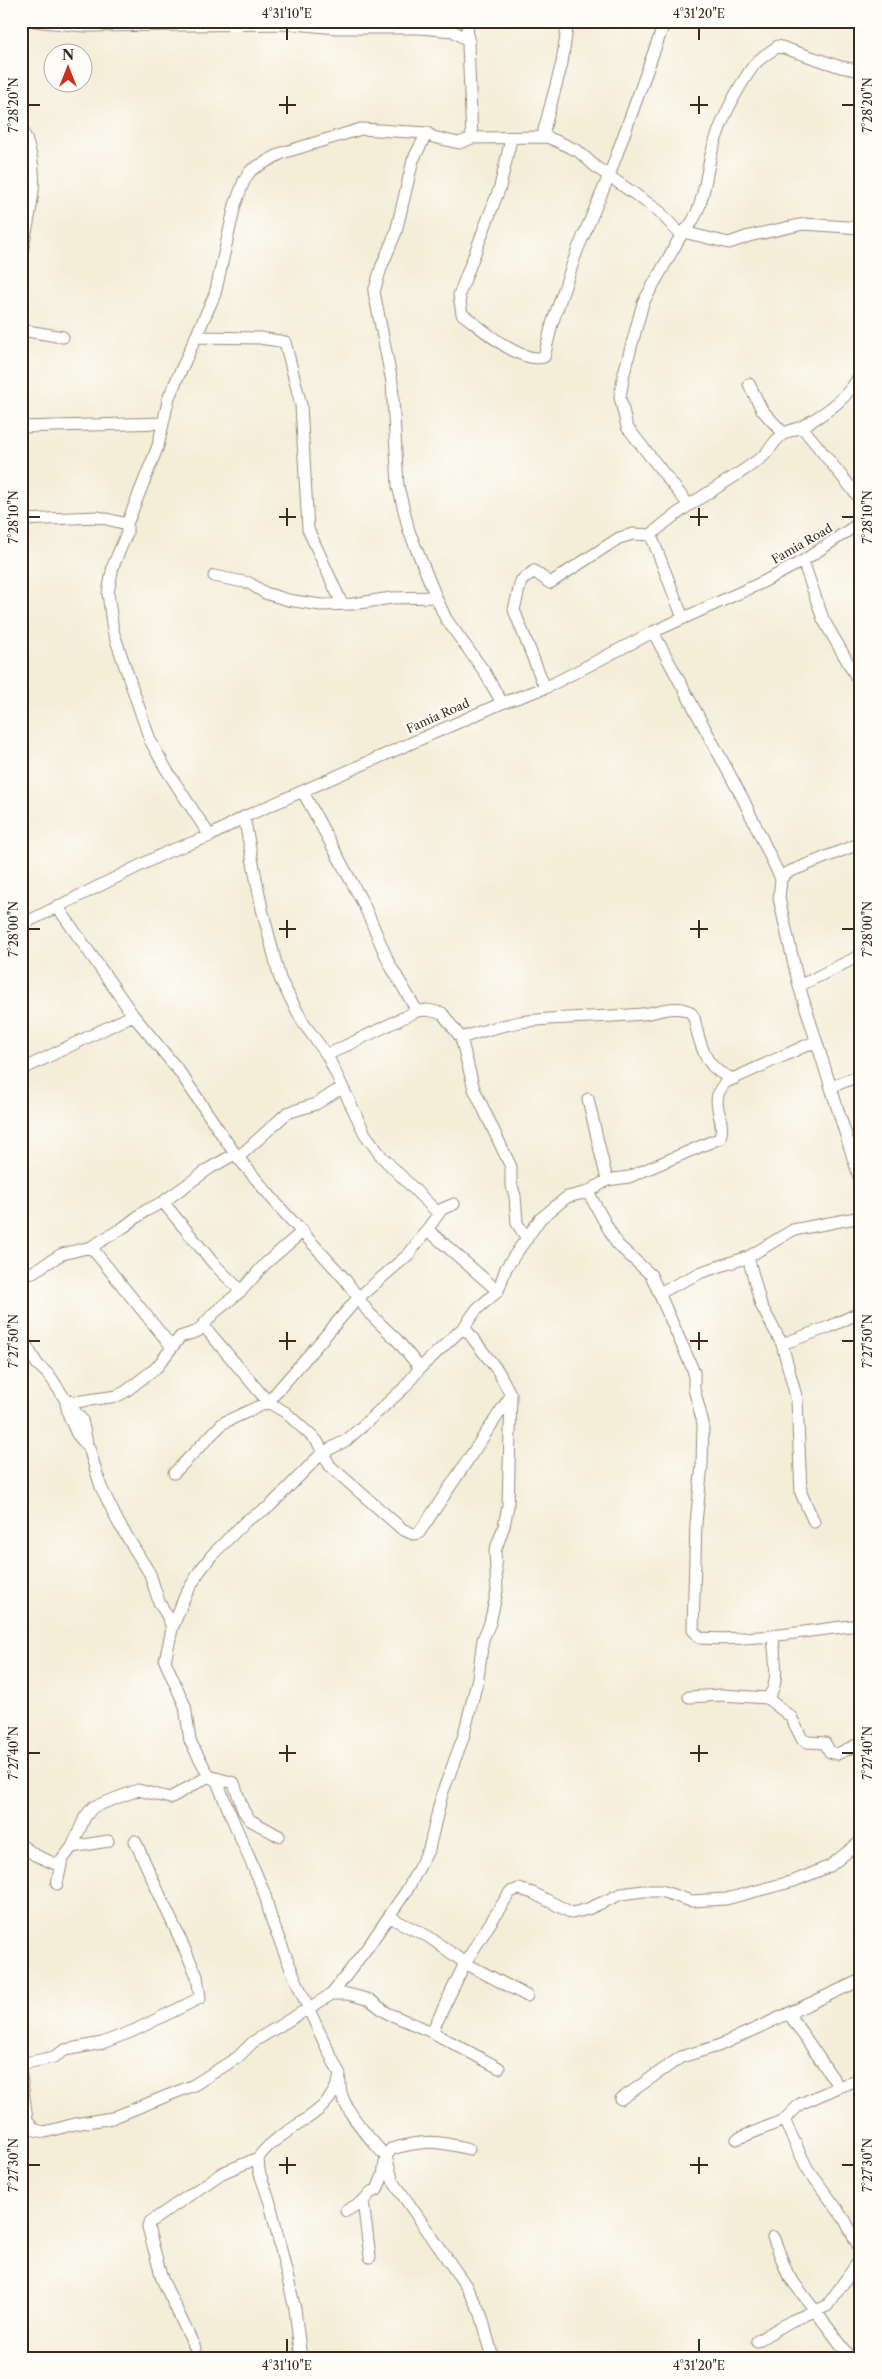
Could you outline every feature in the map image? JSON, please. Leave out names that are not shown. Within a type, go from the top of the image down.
[{"type":"street","points":[[34,21],[84,26],[277,24],[337,28],[420,28],[453,31],[469,41]]},
{"type":"street","points":[[420,28],[453,21]]},
{"type":"street","points":[[467,21],[472,138]]},
{"type":"street","points":[[547,138],[544,130],[562,62],[568,21]]},
{"type":"street","points":[[511,139],[500,187],[460,295],[462,314],[507,348],[536,359],[544,357],[546,353],[552,324],[577,251],[609,176],[665,21]]},
{"type":"street","points":[[688,504],[627,427],[620,397],[624,373],[643,303],[682,232],[691,225],[706,183],[712,152],[720,128],[755,63],[778,46],[841,67],[857,70],[861,75]]},
{"type":"street","points":[[21,127],[34,158],[35,180],[21,257]]},
{"type":"street","points":[[210,836],[166,769],[150,740],[113,631],[108,593],[113,566],[127,533],[127,524],[158,446],[169,397],[198,337],[221,276],[235,205],[244,181],[251,170],[282,153],[362,129],[427,133],[433,138],[459,143],[472,138],[547,138],[578,151],[609,176],[659,211],[679,233],[682,232],[729,243],[749,236],[804,224],[861,228]]},
{"type":"street","points":[[427,133],[413,160],[396,232],[381,268],[374,292],[392,382],[398,486],[409,531],[446,619],[484,671],[502,703]]},
{"type":"street","points":[[21,158],[34,158]]},
{"type":"street","points":[[21,330],[63,337]]},
{"type":"street","points":[[198,337],[260,338],[285,342],[301,405],[308,529],[342,604]]},
{"type":"street","points":[[545,688],[514,610],[521,581],[534,571],[550,583],[619,538],[633,534],[651,535],[688,504],[723,484],[763,456],[784,434],[802,427],[845,397],[861,372]]},
{"type":"street","points":[[748,384],[762,410],[784,434]]},
{"type":"street","points":[[21,427],[163,423]]},
{"type":"street","points":[[802,427],[861,500]]},
{"type":"street","points":[[21,520],[98,517],[127,524]]},
{"type":"street","name":"Famia Road","points":[[21,925],[168,852],[210,836],[244,816],[502,703],[545,688],[653,632],[803,562],[861,522]]},
{"type":"street","points":[[651,535],[682,618]]},
{"type":"street","points":[[803,562],[824,619],[860,679]]},
{"type":"street","points":[[214,576],[249,582],[265,593],[288,600],[321,605],[385,598],[436,597]]},
{"type":"street","points":[[653,632],[743,800],[781,879],[779,898],[800,986],[860,1180],[861,1194]]},
{"type":"street","points":[[302,792],[364,905],[389,963],[417,1011]]},
{"type":"street","points":[[244,816],[262,909],[280,979],[304,1024],[327,1055],[341,1088],[365,1134],[382,1157],[438,1213]]},
{"type":"street","points":[[781,879],[786,873],[861,843]]},
{"type":"street","points":[[57,906],[133,1015],[179,1071],[235,1154],[281,1209],[344,1278],[369,1313],[397,1340],[420,1368]]},
{"type":"street","points":[[800,986],[861,956]]},
{"type":"street","points":[[461,1038],[487,1029],[521,1022],[644,1014],[682,1009],[691,1013],[703,1053],[711,1066],[723,1075],[734,1079]]},
{"type":"street","points":[[327,1055],[417,1011],[427,1010],[442,1013],[461,1038],[474,1089],[511,1167],[511,1183],[515,1196],[517,1223],[527,1239]]},
{"type":"street","points":[[21,1070],[133,1015]]},
{"type":"street","points":[[493,2358],[481,2314],[466,2286],[394,2181],[386,2157],[350,2113],[339,2090],[340,2075],[308,2007],[273,1924],[264,1892],[217,1782],[209,1776],[192,1749],[185,1706],[166,1666],[164,1655],[185,1596],[199,1572],[212,1555],[248,1520],[269,1507],[322,1454],[347,1440],[383,1410],[420,1368],[464,1327],[477,1308],[498,1290],[506,1268],[540,1219],[567,1197],[588,1192],[607,1180],[629,1177],[720,1138],[722,1132],[717,1096],[720,1088],[734,1079],[816,1041]]},
{"type":"street","points":[[831,1087],[861,1075]]},
{"type":"street","points":[[21,1275],[33,1272],[62,1254],[91,1247],[124,1227],[144,1211],[163,1202],[210,1168],[235,1154],[242,1154],[287,1113],[316,1104],[341,1088]]},
{"type":"street","points":[[588,1099],[607,1180]]},
{"type":"street","points":[[588,1192],[617,1244],[651,1275],[661,1292],[694,1372],[694,1389],[702,1410],[703,1423],[702,1465],[696,1523],[693,1630],[700,1638],[773,1637],[816,1629],[861,1625]]},
{"type":"street","points":[[163,1202],[214,1264],[241,1291]]},
{"type":"street","points":[[174,1473],[223,1423],[268,1402],[358,1298],[409,1254],[442,1209],[454,1204]]},
{"type":"street","points":[[661,1292],[702,1272],[748,1257],[793,1230],[861,1216]]},
{"type":"street","points":[[428,1230],[498,1290]]},
{"type":"street","points":[[65,1399],[75,1402],[125,1392],[157,1366],[180,1336],[198,1331],[214,1313],[241,1291],[265,1264],[302,1231]]},
{"type":"street","points":[[91,1247],[171,1346]]},
{"type":"street","points":[[748,1257],[761,1304],[782,1344],[797,1400],[800,1493],[814,1522]]},
{"type":"street","points":[[782,1344],[829,1327],[861,1312]]},
{"type":"street","points":[[203,1325],[268,1402],[285,1412],[317,1442],[330,1466],[402,1529],[413,1534],[419,1532],[511,1395]]},
{"type":"street","points":[[21,2075],[27,2120],[34,2130],[45,2132],[75,2124],[112,2118],[194,2085],[238,2057],[253,2042],[332,1994],[407,1890],[428,1849],[439,1803],[463,1738],[478,1678],[483,1639],[490,1624],[496,1591],[497,1542],[504,1526],[508,1506],[511,1395],[498,1370],[464,1327]]},
{"type":"street","points":[[21,1336],[37,1364],[50,1376],[82,1420],[96,1476],[118,1522],[150,1574],[159,1602],[169,1619],[172,1629]]},
{"type":"street","points":[[767,1698],[773,1693],[775,1683],[773,1637]]},
{"type":"street","points":[[689,1697],[767,1698],[791,1717],[802,1739],[808,1742],[825,1743],[830,1752],[837,1754],[861,1742]]},
{"type":"street","points":[[57,1884],[60,1866],[72,1847],[84,1817],[98,1804],[138,1790],[170,1798],[209,1776],[234,1783],[243,1810],[250,1820],[279,1836]]},
{"type":"street","points":[[72,1847],[108,1841]]},
{"type":"street","points":[[21,2064],[54,2057],[65,2050],[102,2043],[133,2031],[200,1998],[197,1976],[135,1841]]},
{"type":"street","points":[[432,2032],[465,1963],[510,1892],[519,1889],[548,1899],[572,1913],[588,1909],[621,1894],[643,1890],[661,1891],[691,1901],[726,1899],[794,1881],[830,1866],[861,1841]]},
{"type":"street","points":[[21,1845],[35,1855],[60,1866]]},
{"type":"street","points":[[389,1917],[429,1937],[465,1963],[527,1996]]},
{"type":"street","points":[[621,2099],[682,2057],[718,2046],[861,1980]]},
{"type":"street","points":[[332,1994],[348,1994],[370,2000],[387,2013],[432,2032],[499,2068]]},
{"type":"street","points":[[788,2014],[839,2087]]},
{"type":"street","points":[[195,2348],[162,2279],[148,2227],[150,2222],[222,2173],[258,2158],[276,2140],[316,2113],[331,2098],[338,2086],[340,2075]]},
{"type":"street","points":[[737,2139],[784,2120],[800,2104],[861,2078]]},
{"type":"street","points":[[784,2120],[808,2168],[845,2220],[861,2251]]},
{"type":"street","points":[[346,2211],[363,2201],[371,2192],[377,2190],[383,2175],[386,2157],[391,2149],[418,2141],[450,2144],[469,2149]]},
{"type":"street","points":[[258,2158],[259,2171],[270,2204],[295,2309],[301,2358]]},
{"type":"street","points":[[363,2201],[370,2257]]},
{"type":"street","points":[[772,2237],[788,2275],[852,2358]]},
{"type":"street","points":[[756,2341],[791,2321],[827,2306],[861,2258]]}]
